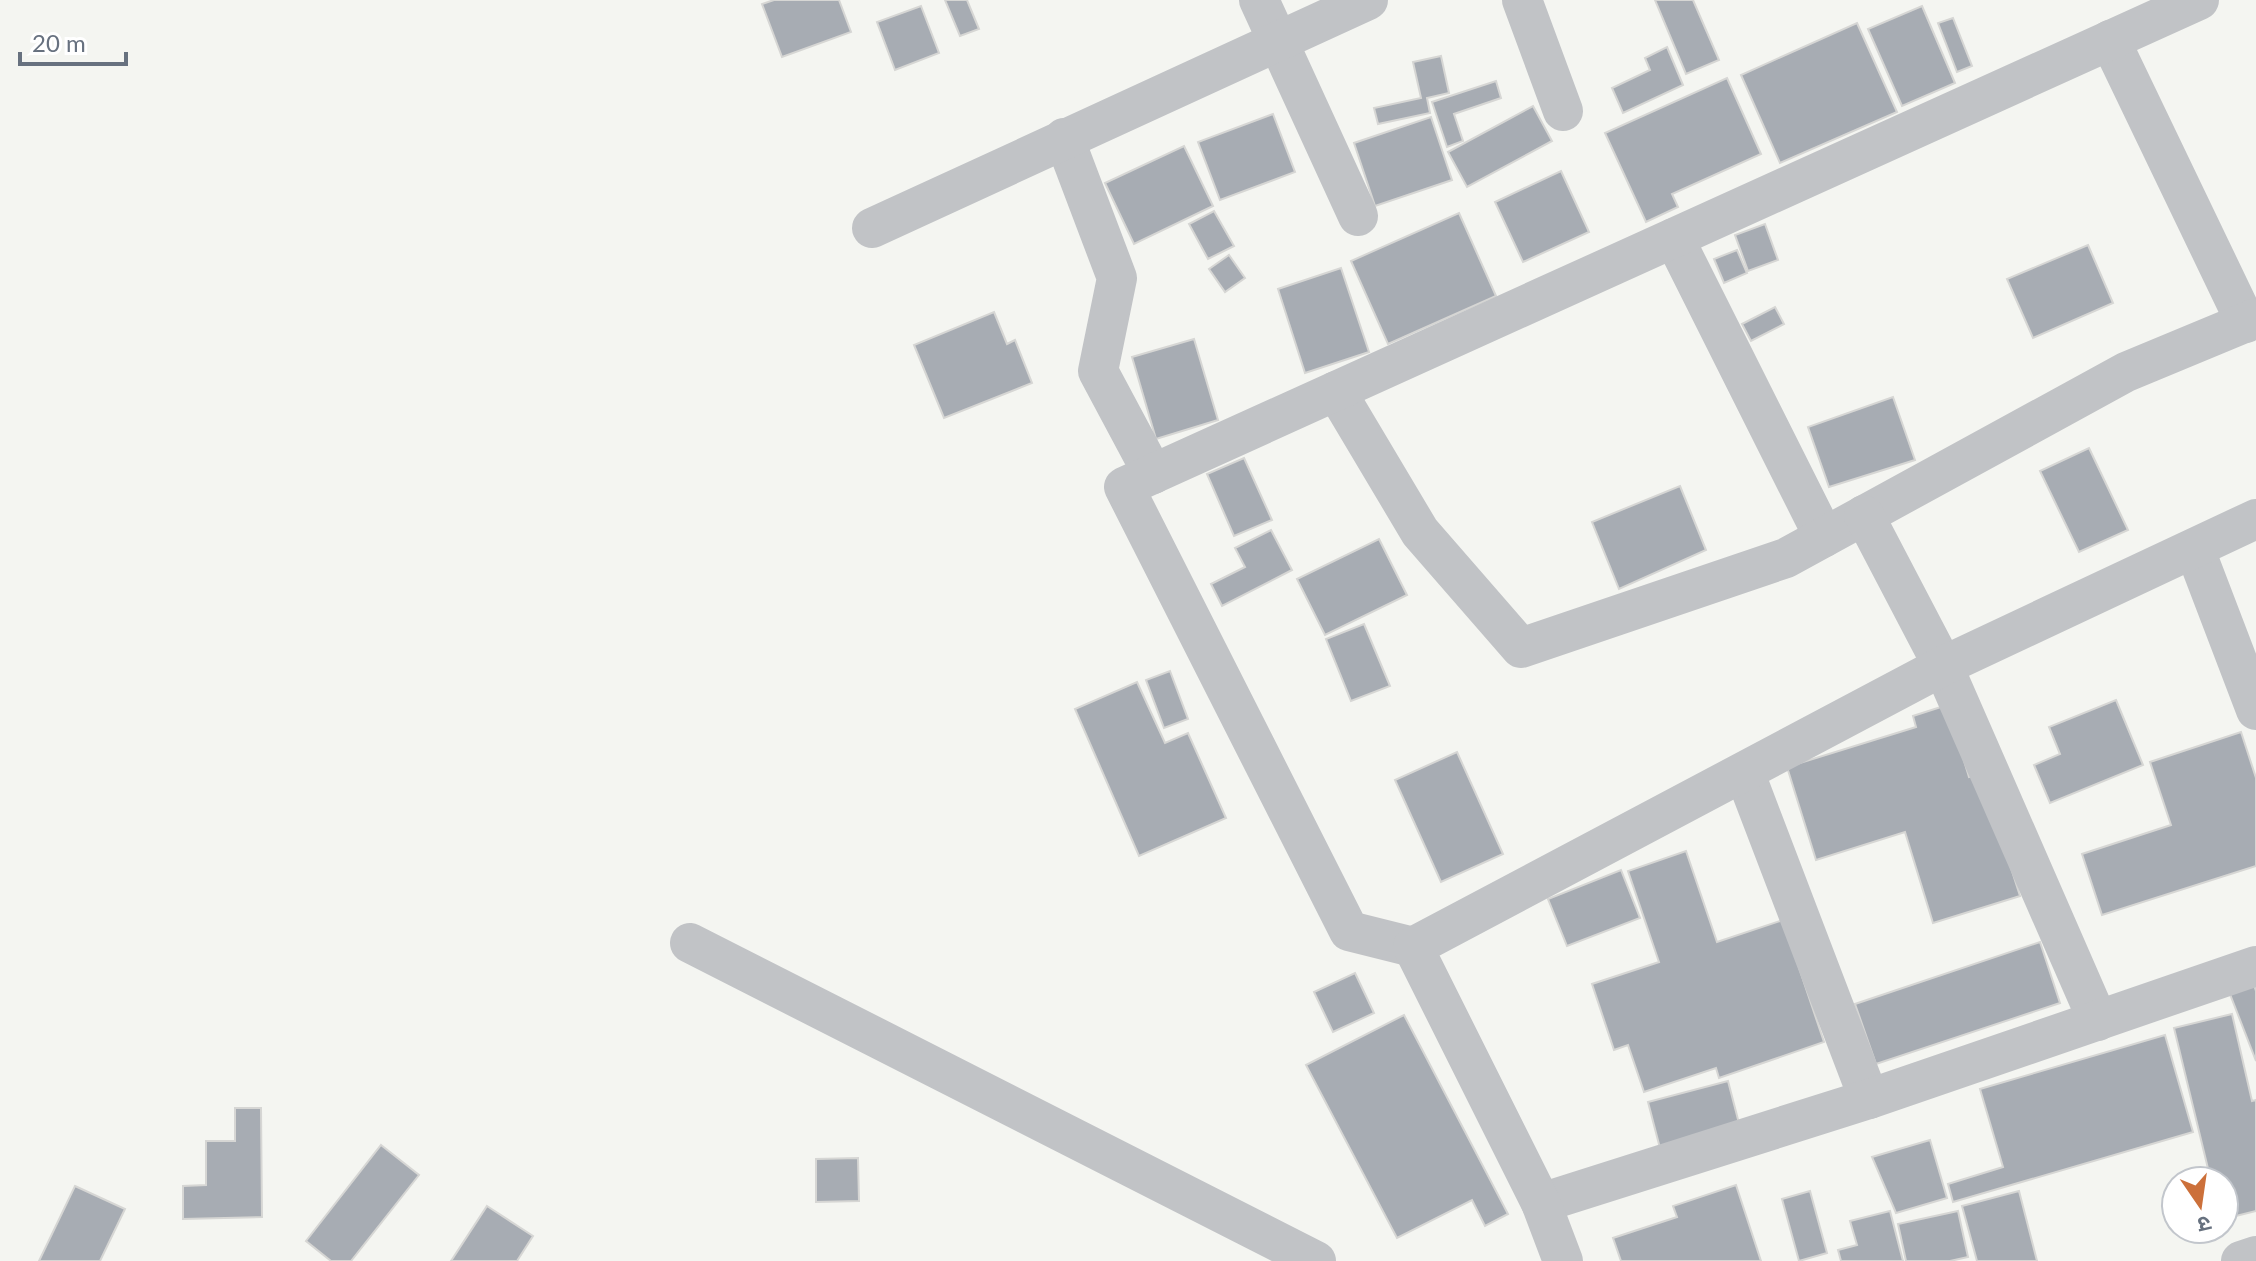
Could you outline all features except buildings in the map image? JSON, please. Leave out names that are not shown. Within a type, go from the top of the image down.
[{"type":"street","points":[[1259,0],[1358,216]]},
{"type":"street","points":[[872,228],[1368,0]]},
{"type":"street","points":[[1522,0],[1563,111]]},
{"type":"street","points":[[2199,0],[1124,487],[1349,931],[1413,947],[1745,774],[1943,666],[2256,519]]},
{"type":"street","points":[[1336,391],[1420,532],[1521,648],[1786,558],[2126,372],[2251,320],[2110,40]]},
{"type":"street","points":[[1064,138],[1117,278],[1098,371],[1153,474]]},
{"type":"street","points":[[1674,238],[1824,537]]},
{"type":"street","points":[[1864,515],[1943,666],[2098,1021]]},
{"type":"street","points":[[2195,550],[2256,710]]},
{"type":"street","points":[[1745,774],[1869,1099]]},
{"type":"street","points":[[690,943],[1316,1261]]},
{"type":"street","points":[[1413,947],[1541,1203],[1563,1261]]},
{"type":"street","points":[[1541,1203],[1869,1099],[2256,966]]},
{"type":"street","points":[[2241,1261],[2256,1256]]}]
